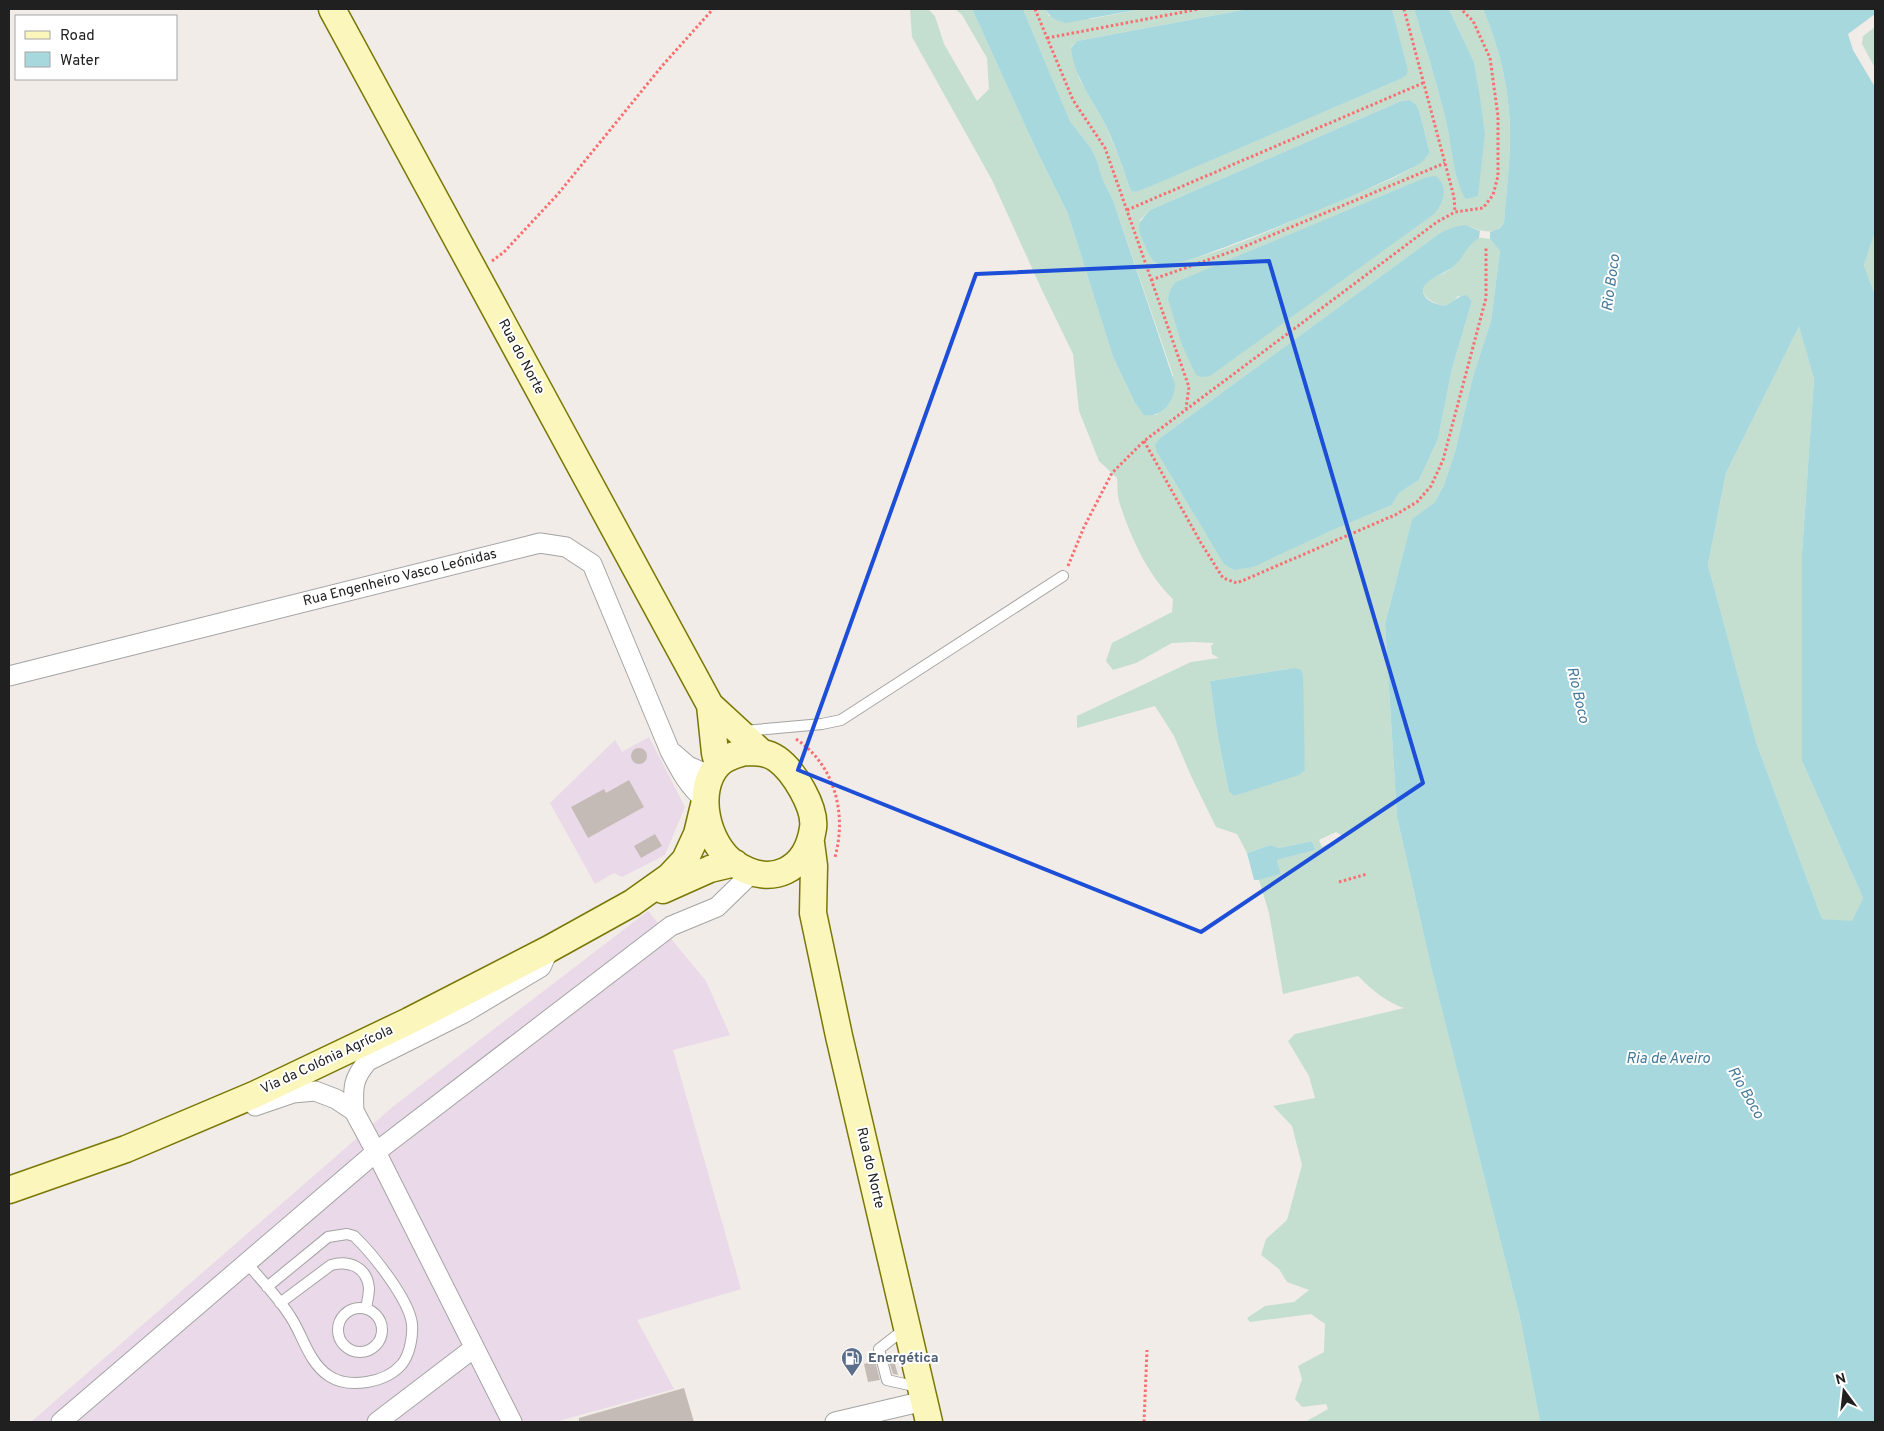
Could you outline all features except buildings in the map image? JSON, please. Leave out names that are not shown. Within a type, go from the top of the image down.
[{"type":"main road","name":"Rua do Norte","points":[[332,9],[710,705],[761,752]]},
{"type":"main road","name":"Rua do Norte","points":[[710,705],[715,753],[710,786]]},
{"type":"main road","points":[[745,752],[761,752],[778,760],[795,777],[803,792],[813,824],[811,843],[802,858],[789,870],[754,870],[720,846],[716,839],[710,786],[728,757],[745,752]]},
{"type":"main road","name":"Via da Colónia Agrícola","points":[[632,903],[670,876],[685,860],[697,834],[710,786]]},
{"type":"main road","name":"Rua do Norte","points":[[811,843],[814,866],[813,913],[839,1036],[924,1403]]},
{"type":"main road","name":"Via da Colónia Agrícola","points":[[9,1190],[126,1149],[256,1094],[418,1017],[549,949],[632,903],[710,869],[754,870]]},
{"type":"main road","name":"Rua do Norte","points":[[754,870],[799,894],[813,913]]},
{"type":"street","name":"Rua Engenheiro Vasco Leónidas","points":[[9,676],[540,543],[566,547],[592,564],[670,751],[683,777],[695,793],[710,786]]},
{"type":"street","points":[[670,751],[710,786]]},
{"type":"street","points":[[61,1422],[376,1152],[670,926],[717,907],[754,870]]},
{"type":"street","points":[[512,1422],[354,1111],[353,1087],[359,1072],[368,1061],[464,1013],[541,967],[549,949]]},
{"type":"street","points":[[126,1149],[293,1093],[315,1091],[336,1099],[354,1111]]},
{"type":"street","points":[[377,1422],[474,1348]]},
{"type":"street","points":[[835,1422],[924,1403]]},
{"type":"lane","points":[[738,732],[822,724],[841,720],[1063,576]]},
{"type":"lane","points":[[247,1263],[290,1315],[319,1368],[330,1377],[341,1381],[358,1383],[375,1381],[402,1364],[409,1350],[412,1323],[407,1307],[401,1295],[354,1236],[347,1234],[328,1237],[267,1287]]},
{"type":"lane","points":[[280,1303],[331,1265],[349,1263],[358,1266],[367,1279],[369,1290],[366,1309]]},
{"type":"lane","points":[[366,1309],[380,1319],[382,1333],[375,1347],[359,1352],[345,1346],[340,1339],[339,1323],[350,1310],[366,1309]]},
{"type":"path","points":[[476,273],[504,252],[558,194],[662,66],[713,9]]},
{"type":"path","points":[[1035,9],[1073,100],[1105,148],[1189,387],[1186,408]]},
{"type":"path","points":[[1047,38],[1199,9]]},
{"type":"path","points":[[1404,9],[1454,197],[1455,212]]},
{"type":"path","points":[[1063,576],[1072,560],[1084,527],[1112,473],[1144,441],[1437,222],[1455,212],[1483,208],[1493,194],[1498,176],[1498,116],[1490,58],[1473,21],[1461,9]]},
{"type":"path","points":[[1127,210],[1424,83]]},
{"type":"path","points":[[1152,280],[1236,250],[1445,163]]},
{"type":"path","points":[[1144,441],[1201,543],[1223,578],[1237,583],[1395,516],[1417,502],[1431,486],[1443,460],[1486,298],[1486,248]]},
{"type":"path","points":[[1339,882],[1367,874]]},
{"type":"path","points":[[1144,1422],[1147,1350]]},
{"type":"highlighted area","points":[[1269,261],[1423,783],[1201,932],[798,770],[976,274]]},
{"type":"shaded area","points":[[649,737],[685,807],[665,855],[622,877],[614,873],[595,884],[550,803],[615,740],[622,752]]},
{"type":"shaded area","points":[[648,911],[706,981],[730,1035],[673,1050],[741,1289],[637,1320],[674,1389],[555,1422],[31,1422],[395,1105]]},
{"type":"green space","points":[[910,9],[928,9],[935,16],[944,44],[977,101],[989,89],[987,58],[962,15],[955,9],[972,9],[1034,145],[1068,214],[1113,357],[1135,403],[1144,414],[1156,415],[1165,409],[1173,375],[1113,200],[1091,148],[1070,121],[1023,9],[1045,9],[1049,16],[1091,19],[1141,9],[1248,9],[1077,41],[1071,47],[1079,78],[1105,124],[1131,191],[1136,192],[1403,78],[1408,69],[1392,9],[1414,9],[1445,117],[1455,171],[1467,199],[1485,133],[1474,62],[1449,9],[1483,9],[1503,70],[1510,119],[1509,168],[1504,223],[1493,231],[1484,231],[1471,227],[1440,233],[1160,438],[1326,533],[1392,505],[1399,493],[1419,480],[1438,439],[1452,369],[1472,301],[1458,296],[1452,303],[1444,306],[1433,302],[1425,296],[1423,288],[1432,279],[1449,270],[1467,248],[1479,238],[1490,239],[1500,251],[1491,321],[1473,376],[1455,452],[1444,485],[1435,502],[1412,519],[1385,624],[1397,817],[1432,971],[1520,1318],[1540,1422],[1305,1422],[1328,1409],[1326,1404],[1302,1407],[1295,1399],[1302,1379],[1298,1366],[1324,1352],[1325,1324],[1311,1314],[1250,1322],[1247,1318],[1265,1306],[1294,1302],[1309,1290],[1287,1282],[1279,1269],[1261,1255],[1266,1239],[1287,1220],[1302,1165],[1292,1126],[1273,1106],[1315,1098],[1309,1076],[1288,1041],[1295,1034],[1404,1008],[1379,995],[1358,976],[1283,994],[1269,913],[1259,880],[1281,874],[1277,860],[1314,850],[1312,841],[1279,848],[1271,845],[1247,853],[1237,834],[1216,827],[1174,736],[1155,706],[1077,728],[1077,716],[1191,662],[1219,658],[1212,654],[1211,646],[1214,643],[1193,642],[1172,643],[1136,663],[1113,670],[1106,661],[1112,643],[1172,612],[1173,599],[1155,579],[1140,554],[1119,501],[1117,478],[1099,461],[1079,411],[1073,354],[992,180],[912,37]],"holes":[[[1409,100],[1416,104],[1419,110],[1430,153],[1422,161],[1392,179],[1258,236],[1211,253],[1163,266],[1140,220],[1150,210],[1401,101]],[[1295,668],[1303,721],[1305,770],[1234,796],[1229,792],[1218,738],[1210,681]],[[1336,832],[1344,837],[1322,847],[1319,840]]]},
{"type":"green space","points":[[1875,27],[1875,68],[1862,44],[1863,36]]},
{"type":"green space","points":[[1875,232],[1875,295],[1864,265]]},
{"type":"green space","points":[[1799,325],[1814,379],[1802,553],[1802,761],[1863,898],[1852,922],[1822,919],[1757,745],[1708,565],[1726,473]]},
{"type":"water","points":[[972,9],[1023,9],[1070,121],[1091,148],[1113,200],[1175,384],[1170,402],[1160,412],[1153,415],[1144,415],[1135,403],[1113,357],[1068,214],[1034,145]]},
{"type":"water","points":[[1045,9],[1141,9],[1066,23],[1049,15]]},
{"type":"water","points":[[1248,9],[1392,9],[1408,69],[1407,74],[1403,78],[1151,186],[1136,192],[1131,191],[1110,134],[1080,79],[1071,48],[1077,41]]},
{"type":"water","points":[[1414,9],[1449,9],[1474,62],[1485,133],[1478,196],[1466,199],[1458,181],[1445,117]]},
{"type":"water","name":"Ria de Aveiro","points":[[1483,9],[1875,9],[1875,14],[1848,34],[1853,50],[1875,87],[1875,232],[1864,265],[1875,295],[1875,1422],[1540,1422],[1520,1318],[1432,971],[1397,817],[1385,624],[1412,519],[1435,502],[1444,485],[1455,452],[1473,376],[1491,321],[1500,251],[1490,239],[1490,232],[1500,228],[1504,223],[1509,168],[1510,119],[1503,70]],"holes":[[[1799,326],[1814,379],[1802,553],[1802,761],[1863,898],[1852,921],[1822,919],[1757,745],[1708,565],[1726,473]]]},
{"type":"water","points":[[1409,100],[1416,104],[1419,110],[1430,153],[1422,162],[1375,186],[1291,222],[1207,254],[1162,266],[1151,258],[1139,232],[1139,225],[1150,210],[1401,101]]},
{"type":"water","points":[[1436,176],[1443,185],[1444,195],[1434,214],[1210,376],[1202,377],[1196,375],[1182,345],[1168,299],[1170,290],[1176,282],[1427,177]]},
{"type":"water","points":[[1465,225],[1480,231],[1479,238],[1471,244],[1455,265],[1429,281],[1423,290],[1424,295],[1428,299],[1444,306],[1466,295],[1472,301],[1452,369],[1438,439],[1419,480],[1399,493],[1392,505],[1253,567],[1234,570],[1224,564],[1157,452],[1155,445],[1160,438],[1440,233]]},
{"type":"water","points":[[1295,668],[1301,670],[1303,676],[1305,770],[1299,775],[1234,796],[1229,792],[1218,738],[1210,681]]},
{"type":"water","points":[[1312,841],[1315,850],[1277,860],[1281,874],[1254,880],[1247,853],[1271,845],[1279,848]]},
{"type":"place","name":"Energética","points":[[852,1377]]},
{"type":"water label","name":"Rio Boco","points":[[1612,283]]},
{"type":"water label","name":"Rio Boco","points":[[1577,695]]},
{"type":"water label","name":"Rio Boco","points":[[1745,1093]]}]
